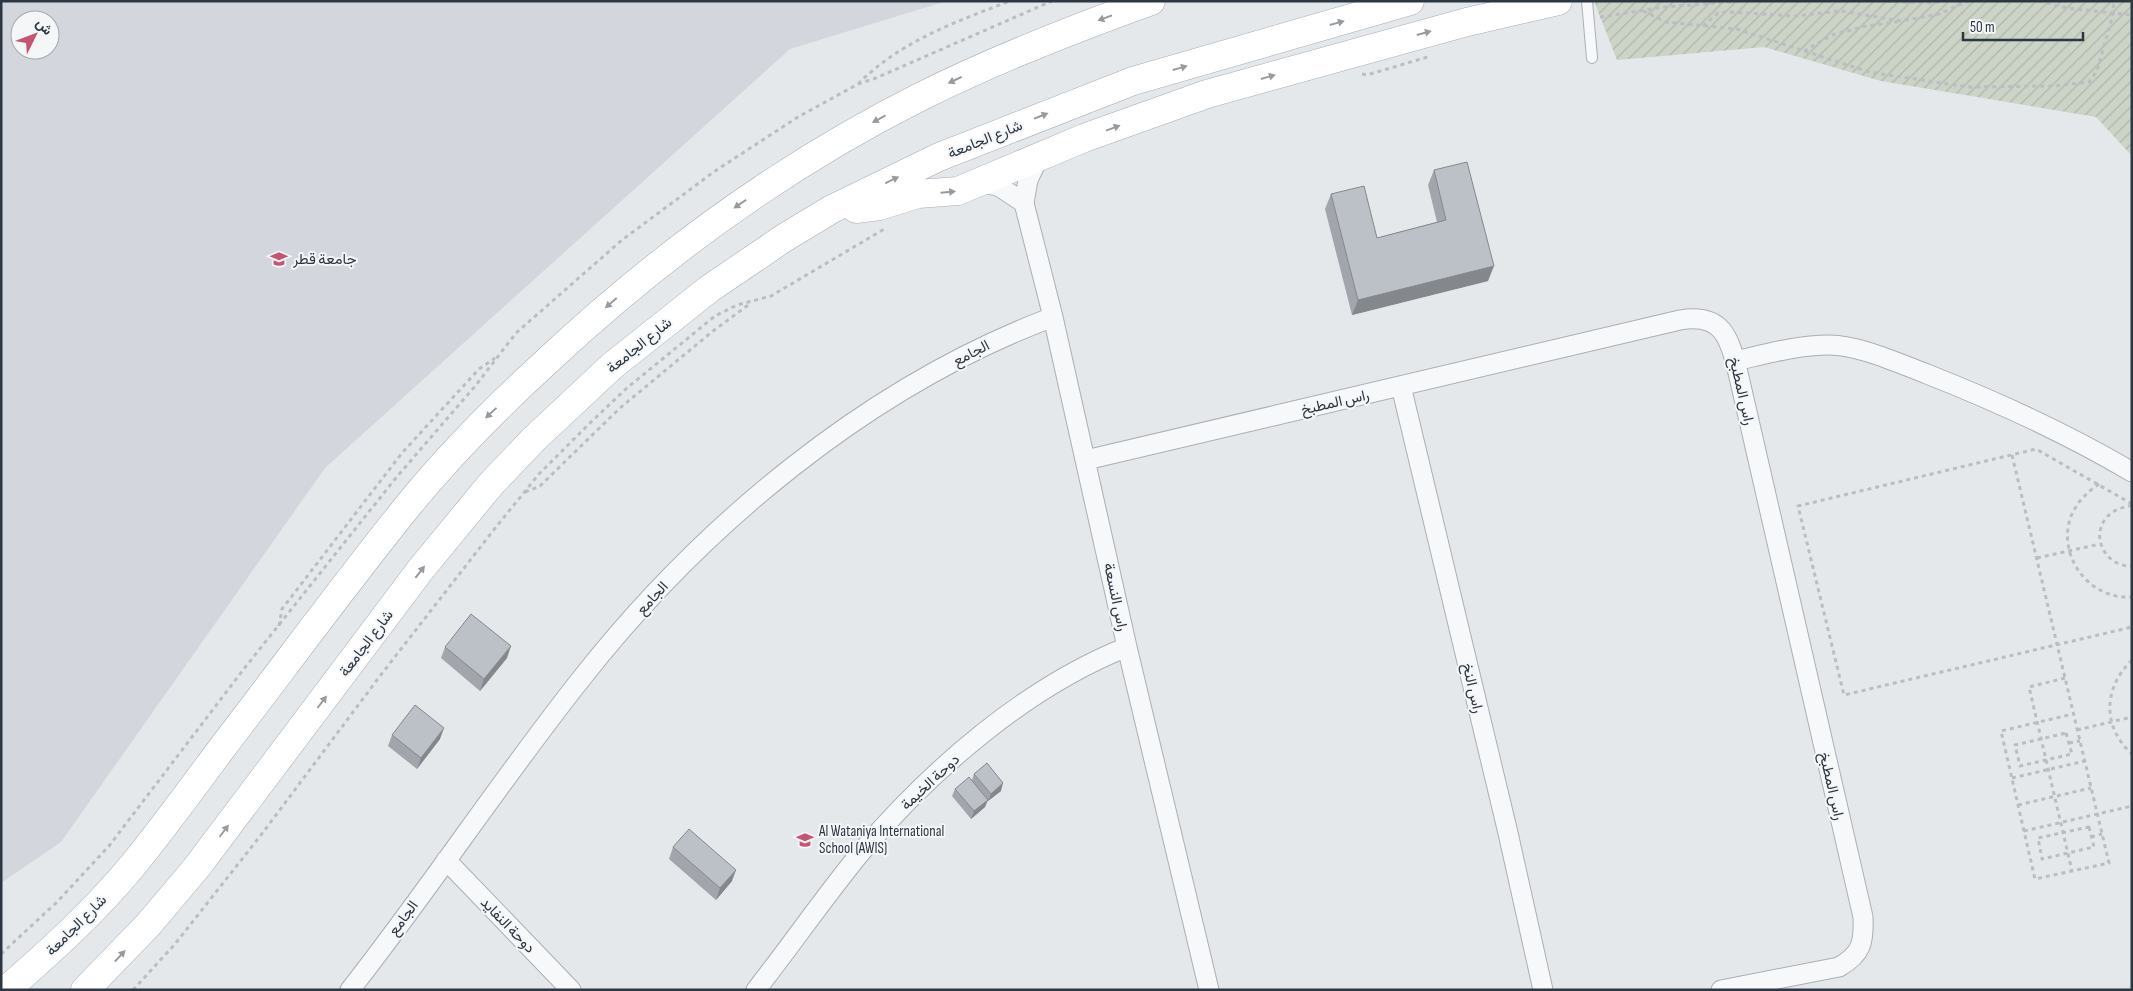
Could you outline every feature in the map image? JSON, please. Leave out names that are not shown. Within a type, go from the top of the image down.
[{"type":"main road","name":"شارع الجامعة","points":[[6,990],[50,953],[132,866],[364,563],[444,463],[478,425],[618,296],[662,260],[713,223],[830,146],[985,66],[1151,1]]},
{"type":"main road","name":"شارع الجامعة","points":[[85,990],[148,925],[191,874],[421,569],[491,484],[534,439],[612,366],[709,288],[784,238],[832,209],[939,157],[1134,81],[1410,1]]},
{"type":"main road","points":[[832,209],[862,210],[918,194],[950,193],[1207,94],[1467,22],[1558,1]]},
{"type":"main road","points":[[1045,155],[1134,81]]},
{"type":"street","name":"راس النسعة","points":[[1045,155],[1028,180],[1024,203],[1053,317],[1127,647],[1209,990]]},
{"type":"street","points":[[982,182],[1000,187],[1024,203]]},
{"type":"street","name":"الجامع","points":[[350,990],[583,677],[656,592],[711,538],[826,442],[874,408],[968,353],[1008,334],[1053,317]]},
{"type":"street","name":"راس المطبخ","points":[[1086,460],[1691,318],[1701,318],[1725,333],[1730,340],[1735,361],[1863,917],[1863,929],[1860,948],[1854,957],[1839,967],[1721,990]]},
{"type":"street","points":[[1735,361],[1805,347],[1830,345],[1893,360],[2048,425],[2132,472]]},
{"type":"street","name":"راس النخ","points":[[1401,386],[1506,824],[1543,990]]},
{"type":"street","name":"دوحة الخيمة","points":[[756,990],[863,851],[936,775],[993,727],[1059,680],[1089,663],[1127,647]]},
{"type":"street","name":"دوحة النفايد","points":[[446,860],[571,990]]},
{"type":"lane","points":[[1587,1],[1592,58]]},
{"type":"path","points":[[858,84],[883,60],[900,49],[962,19],[1010,1]]},
{"type":"path","points":[[1,954],[56,902],[109,846],[394,479],[480,379],[516,333],[622,240],[715,171],[798,118],[858,84],[876,78],[1052,1]]},
{"type":"path","points":[[1589,19],[1664,8],[1743,1]]},
{"type":"path","points":[[1879,1],[1932,3],[1945,1]]},
{"type":"path","points":[[1804,51],[1832,35],[1866,26],[1939,14],[1968,1]]},
{"type":"path","points":[[2039,1],[2067,8],[2132,14]]},
{"type":"path","points":[[1643,11],[1666,22],[1737,29],[1869,72],[1968,87],[2054,86],[2089,82],[2097,71],[2114,11],[2113,1]]},
{"type":"path","points":[[1702,26],[1718,13],[1730,12],[1794,16],[1841,12],[1901,21]]},
{"type":"path","points":[[1343,56],[1350,68],[1359,74],[1367,75],[1440,54]]},
{"type":"path","points":[[133,990],[175,944],[262,835],[427,614],[524,492],[590,423],[659,360],[715,316],[738,305],[771,296],[887,227]]},
{"type":"path","points":[[524,492],[540,486],[626,403],[713,330],[752,302]]},
{"type":"path","points":[[279,626],[282,609],[402,453],[479,369],[495,358]]},
{"type":"path","points":[[2132,505],[2099,484],[2036,450],[1798,506],[1844,695],[2132,627]]},
{"type":"path","points":[[2012,455],[2109,863],[2035,879],[2001,730],[2073,714]]},
{"type":"path","points":[[2099,484],[2078,503],[2070,519],[2069,551],[2075,566],[2092,585],[2116,596],[2132,597]]},
{"type":"path","points":[[2132,505],[2110,513],[2103,522],[2099,533],[2100,544],[2105,555],[2114,563],[2132,566]]},
{"type":"path","points":[[2037,558],[2100,544]]},
{"type":"path","points":[[2132,660],[2119,673],[2112,689],[2109,706],[2111,722],[2116,736],[2132,754]]},
{"type":"path","points":[[2065,678],[2029,687],[2072,871]]},
{"type":"path","points":[[2077,730],[2132,717]]},
{"type":"path","points":[[2066,733],[2069,743],[2072,754],[2020,766],[2015,745],[2066,733]]},
{"type":"path","points":[[2069,743],[2080,741]]},
{"type":"path","points":[[2012,778],[2085,762]]},
{"type":"path","points":[[2018,805],[2091,788]]},
{"type":"path","points":[[2024,830],[2132,806]]},
{"type":"path","points":[[2089,827],[2094,847],[2042,859],[2038,838],[2063,832],[2089,827]]},
{"type":"path","points":[[2091,837],[2102,834]]},
{"type":"shaded area","name":"جامعة قطر","points":[[1,1],[947,1],[790,49],[325,468],[61,842],[1,883]]},
{"type":"green space","points":[[1594,1],[2132,1],[2132,156],[2096,117],[1881,81],[1764,47],[1617,60]]},
{"type":"building","points":[[1467,162],[1494,266],[1358,300],[1331,194],[1364,186],[1377,238],[1446,220],[1434,170]]},
{"type":"building","points":[[471,614],[511,646],[484,679],[445,647]]},
{"type":"building","points":[[415,705],[444,728],[421,758],[392,735]]},
{"type":"building","points":[[987,763],[1003,783],[991,794],[974,774]]},
{"type":"building","points":[[969,777],[988,800],[974,811],[955,789]]},
{"type":"building","points":[[689,829],[736,870],[720,888],[673,847]]},
{"type":"place","name":"جامعة قطر","points":[[279,259]]},
{"type":"place","name":"Al Wataniya International School (AWIS)","points":[[805,840]]}]
